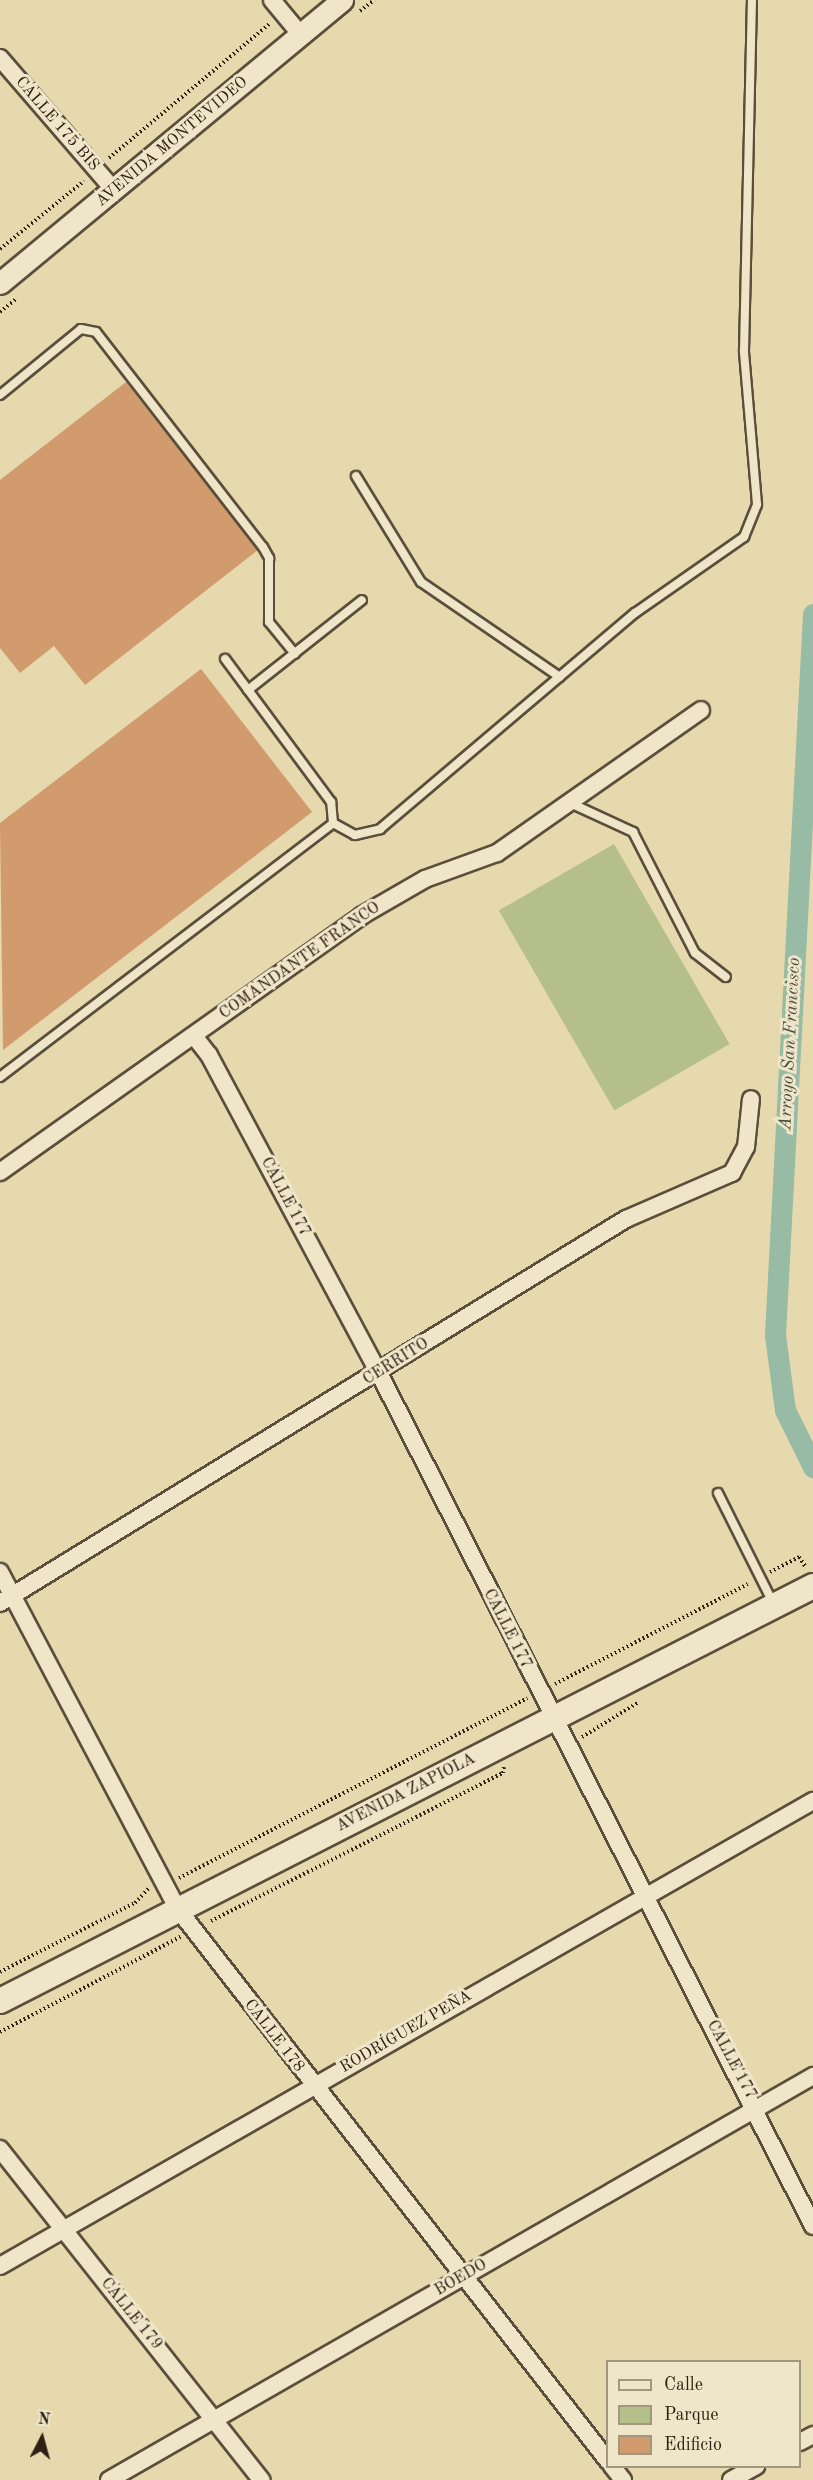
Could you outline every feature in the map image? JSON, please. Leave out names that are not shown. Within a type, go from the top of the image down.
[{"type":"main road","name":"AVENIDA ZAPIOLA","points":[[0,2001],[177,1908],[813,1586]]},
{"type":"street","name":"AVENIDA MONTEVIDEO","points":[[0,283],[342,0]]},
{"type":"street","points":[[277,6],[301,35]]},
{"type":"street","name":"CALLE 175 BIS","points":[[0,58],[114,190]]},
{"type":"street","name":"COMANDANTE FRANCO","points":[[0,1172],[361,916],[425,879],[497,853],[565,801],[700,710]]},
{"type":"street","name":"CALLE 177","points":[[194,1036],[209,1055],[379,1373],[551,1719],[646,1895],[756,2108],[813,2226]]},
{"type":"street","name":"CERRITO","points":[[6,1599],[379,1373],[626,1219],[732,1173],[746,1147],[751,1100]]},
{"type":"street","name":"CALLE 178","points":[[0,1572],[6,1599],[177,1908],[312,2085],[606,2458]]},
{"type":"street","name":"RODRÍGUEZ PEÑA","points":[[0,2266],[312,2085],[813,1801]]},
{"type":"street","name":"BOEDO","points":[[109,2480],[813,2076]]},
{"type":"street","name":"CALLE 179","points":[[0,2149],[261,2480]]},
{"type":"street","points":[[614,2468],[623,2480]]},
{"type":"street","points":[[731,2480],[752,2468]]},
{"type":"lane","points":[[333,823],[355,834],[380,829],[635,613],[744,537],[757,504],[744,351],[752,0]]},
{"type":"lane","points":[[0,395],[81,329],[96,332],[263,547],[269,558],[269,622],[295,654]]},
{"type":"lane","points":[[356,476],[421,582],[560,676]]},
{"type":"lane","points":[[248,690],[362,600]]},
{"type":"lane","points":[[225,659],[332,802],[333,823]]},
{"type":"lane","points":[[565,801],[633,832],[695,953],[726,976]]},
{"type":"lane","points":[[0,1077],[333,823]]},
{"type":"lane","points":[[718,1493],[774,1605]]},
{"type":"path","points":[[0,249],[96,170],[277,6]]},
{"type":"path","points":[[0,1971],[163,1884],[799,1557],[806,1568],[812,1565]]},
{"type":"path","points":[[566,1746],[650,1696]]},
{"type":"path","points":[[0,2032],[193,1930],[503,1773],[505,1764],[515,1758]]},
{"type":"green space","points":[[614,844],[730,1044],[614,1111],[499,910]]},
{"type":"building","points":[[126,382],[258,550],[85,685],[54,646],[20,673],[0,648],[0,480]]},
{"type":"building","points":[[201,669],[312,812],[3,1050],[0,823]]},
{"type":"waterway","name":"Arroyo San Francisco","points":[[813,614],[775,1335],[785,1410],[813,1467]]}]
